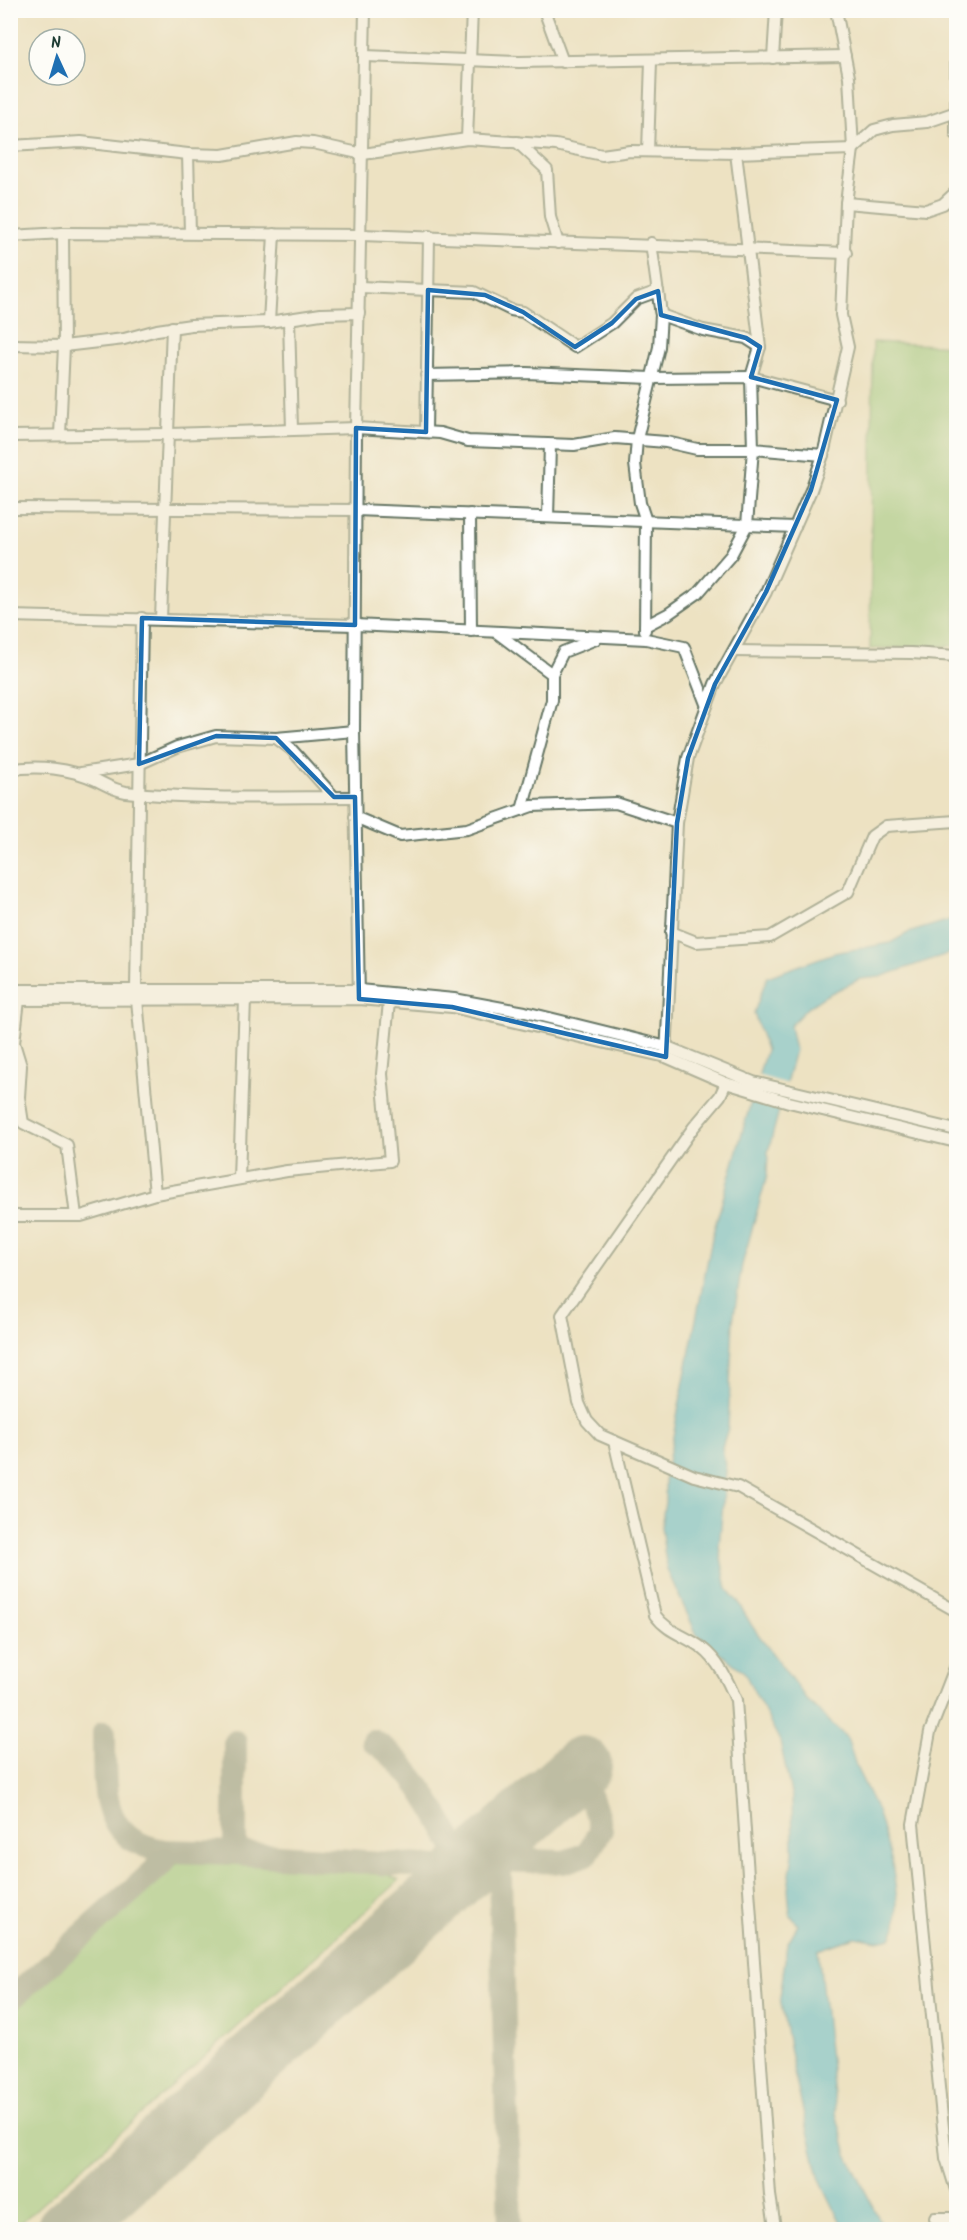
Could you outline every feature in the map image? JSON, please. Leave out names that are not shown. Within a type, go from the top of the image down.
[{"type":"street","points":[[359,995],[354,731],[356,428],[365,10]]},
{"type":"street","points":[[467,139],[472,60],[472,10]]},
{"type":"street","points":[[544,10],[563,62]]},
{"type":"street","points":[[773,58],[776,10]]},
{"type":"street","points":[[666,1052],[677,823],[688,758],[706,704],[766,592],[795,527],[823,454],[848,347],[842,315],[846,203],[853,149],[849,77],[836,10]]},
{"type":"street","points":[[957,15],[957,134]]},
{"type":"street","points":[[365,56],[563,62],[845,56]]},
{"type":"street","points":[[648,151],[651,61]]},
{"type":"street","points":[[10,146],[81,142],[188,154],[222,155],[297,142],[313,143],[363,154],[467,139],[556,145],[591,155],[648,151],[736,153],[853,149],[874,130],[893,125],[927,122],[956,112]]},
{"type":"street","points":[[517,142],[546,170],[550,217],[558,243]]},
{"type":"street","points":[[645,626],[668,615],[698,593],[731,555],[747,525],[753,449],[751,378],[760,347],[736,153]]},
{"type":"street","points":[[188,154],[190,233]]},
{"type":"street","points":[[846,203],[926,210],[943,204],[957,192]]},
{"type":"street","points":[[10,236],[63,233],[190,233],[429,236],[558,243],[651,243],[846,252]]},
{"type":"street","points":[[60,435],[64,346],[63,233]]},
{"type":"street","points":[[269,322],[274,234]]},
{"type":"street","points":[[426,432],[429,236]]},
{"type":"street","points":[[651,243],[661,315]]},
{"type":"street","points":[[360,287],[485,295],[511,310],[523,312],[575,347],[612,323],[636,299],[658,291],[661,315],[659,347],[637,440],[636,479],[646,521],[646,639]]},
{"type":"street","points":[[10,345],[64,346],[124,339],[172,327],[269,322],[321,314],[359,314]]},
{"type":"street","points":[[661,315],[703,330],[746,338],[760,347]]},
{"type":"street","points":[[289,320],[292,430]]},
{"type":"street","points":[[161,619],[170,434],[172,327]]},
{"type":"street","points":[[426,375],[526,373],[651,378],[751,378],[837,400]]},
{"type":"street","points":[[10,436],[356,428],[440,433],[468,441],[550,445],[590,444],[615,438],[666,442],[698,449],[753,449],[823,454]]},
{"type":"street","points":[[548,517],[550,445]]},
{"type":"street","points":[[10,507],[356,510],[795,527]]},
{"type":"street","points":[[470,514],[471,631]]},
{"type":"street","points":[[10,616],[142,618],[646,639],[684,648],[706,704]]},
{"type":"street","points":[[142,618],[137,994],[154,1194]]},
{"type":"street","points":[[495,632],[527,653],[552,674]]},
{"type":"street","points":[[522,810],[552,700],[552,674],[563,652],[600,637]]},
{"type":"street","points":[[735,651],[911,653],[957,656]]},
{"type":"street","points":[[78,774],[139,764],[185,744],[216,736],[276,738],[354,731]]},
{"type":"street","points":[[276,738],[292,750],[334,797]]},
{"type":"street","points":[[10,770],[43,767],[78,774],[117,790],[140,792],[356,797]]},
{"type":"street","points":[[355,817],[400,836],[466,829],[532,806],[616,803],[677,823]]},
{"type":"street","points":[[671,932],[696,942],[770,937],[848,892],[872,836],[886,826],[957,820]]},
{"type":"street","points":[[10,990],[245,999],[359,995],[389,1002],[452,1007],[666,1052],[726,1083],[752,1087]]},
{"type":"street","points":[[76,1216],[67,1145],[23,1124],[19,1097],[21,1066],[14,1043],[15,1000],[137,994],[359,995],[454,999],[525,1012],[666,1052],[752,1087],[957,1142]]},
{"type":"street","points":[[239,1179],[245,999]]},
{"type":"street","points":[[10,1216],[76,1216],[154,1194],[239,1179],[287,1171],[390,1161],[382,1074],[389,1002]]},
{"type":"street","points":[[726,1083],[720,1096],[693,1128],[562,1315],[579,1403],[587,1421],[600,1435],[694,1476],[738,1487],[957,1611]]},
{"type":"street","points":[[790,1098],[957,1130]]},
{"type":"street","points":[[614,1441],[655,1615],[664,1628],[703,1648],[727,1678],[736,1700],[770,2195],[775,2227],[779,2229]]},
{"type":"street","points":[[957,1665],[930,1732],[913,1824],[946,2158],[957,2190]]},
{"type":"street","points":[[935,2218],[957,2218]]},
{"type":"highlighted area","points":[[428,290],[485,295],[523,312],[575,347],[612,323],[636,299],[658,291],[661,315],[746,338],[760,347],[751,377],[837,400],[811,490],[766,592],[715,684],[688,758],[677,823],[666,1057],[452,1007],[359,999],[355,797],[334,797],[276,738],[216,736],[139,764],[142,618],[355,625],[356,428],[426,432]]},
{"type":"green space","points":[[873,342],[956,346],[956,646],[870,649]]},
{"type":"green space","points":[[181,1861],[382,1871],[399,1881],[14,2229],[11,2229],[11,2007],[133,1896]]},
{"type":"water","points":[[956,918],[956,951],[880,977],[860,979],[825,996],[806,1009],[790,1026],[795,1050],[768,1152],[767,1176],[742,1265],[733,1321],[728,1428],[722,1447],[726,1471],[719,1547],[727,1589],[807,1700],[847,1738],[857,1769],[877,1810],[892,1862],[897,1900],[896,1927],[891,1938],[878,1941],[855,1937],[818,1950],[836,2113],[847,2154],[884,2229],[844,2229],[819,2177],[794,2073],[780,1998],[787,1944],[798,1925],[790,1914],[788,1889],[793,1853],[792,1798],[780,1741],[744,1672],[697,1635],[667,1570],[661,1527],[665,1502],[665,1477],[713,1233],[766,1050],[754,1013],[767,977],[834,953],[890,943],[908,933]]},
{"type":"pier","points":[[756,1075],[788,1084],[784,1109],[750,1100]]},
{"type":"taxiway","points":[[10,2000],[164,1862],[165,1851],[143,1845],[127,1836],[116,1823],[109,1808],[104,1773],[104,1733]]},
{"type":"taxiway","points":[[373,1741],[389,1753],[416,1782],[467,1869]]},
{"type":"taxiway","points":[[165,1851],[235,1853],[235,1742]]},
{"type":"taxiway","points":[[235,1853],[467,1869],[498,1860],[564,1862],[587,1854],[601,1830],[591,1799],[582,1788],[568,1779]]},
{"type":"taxiway","points":[[499,1841],[510,2230]]},
{"type":"runway","points":[[66,2230],[582,1766]]}]
